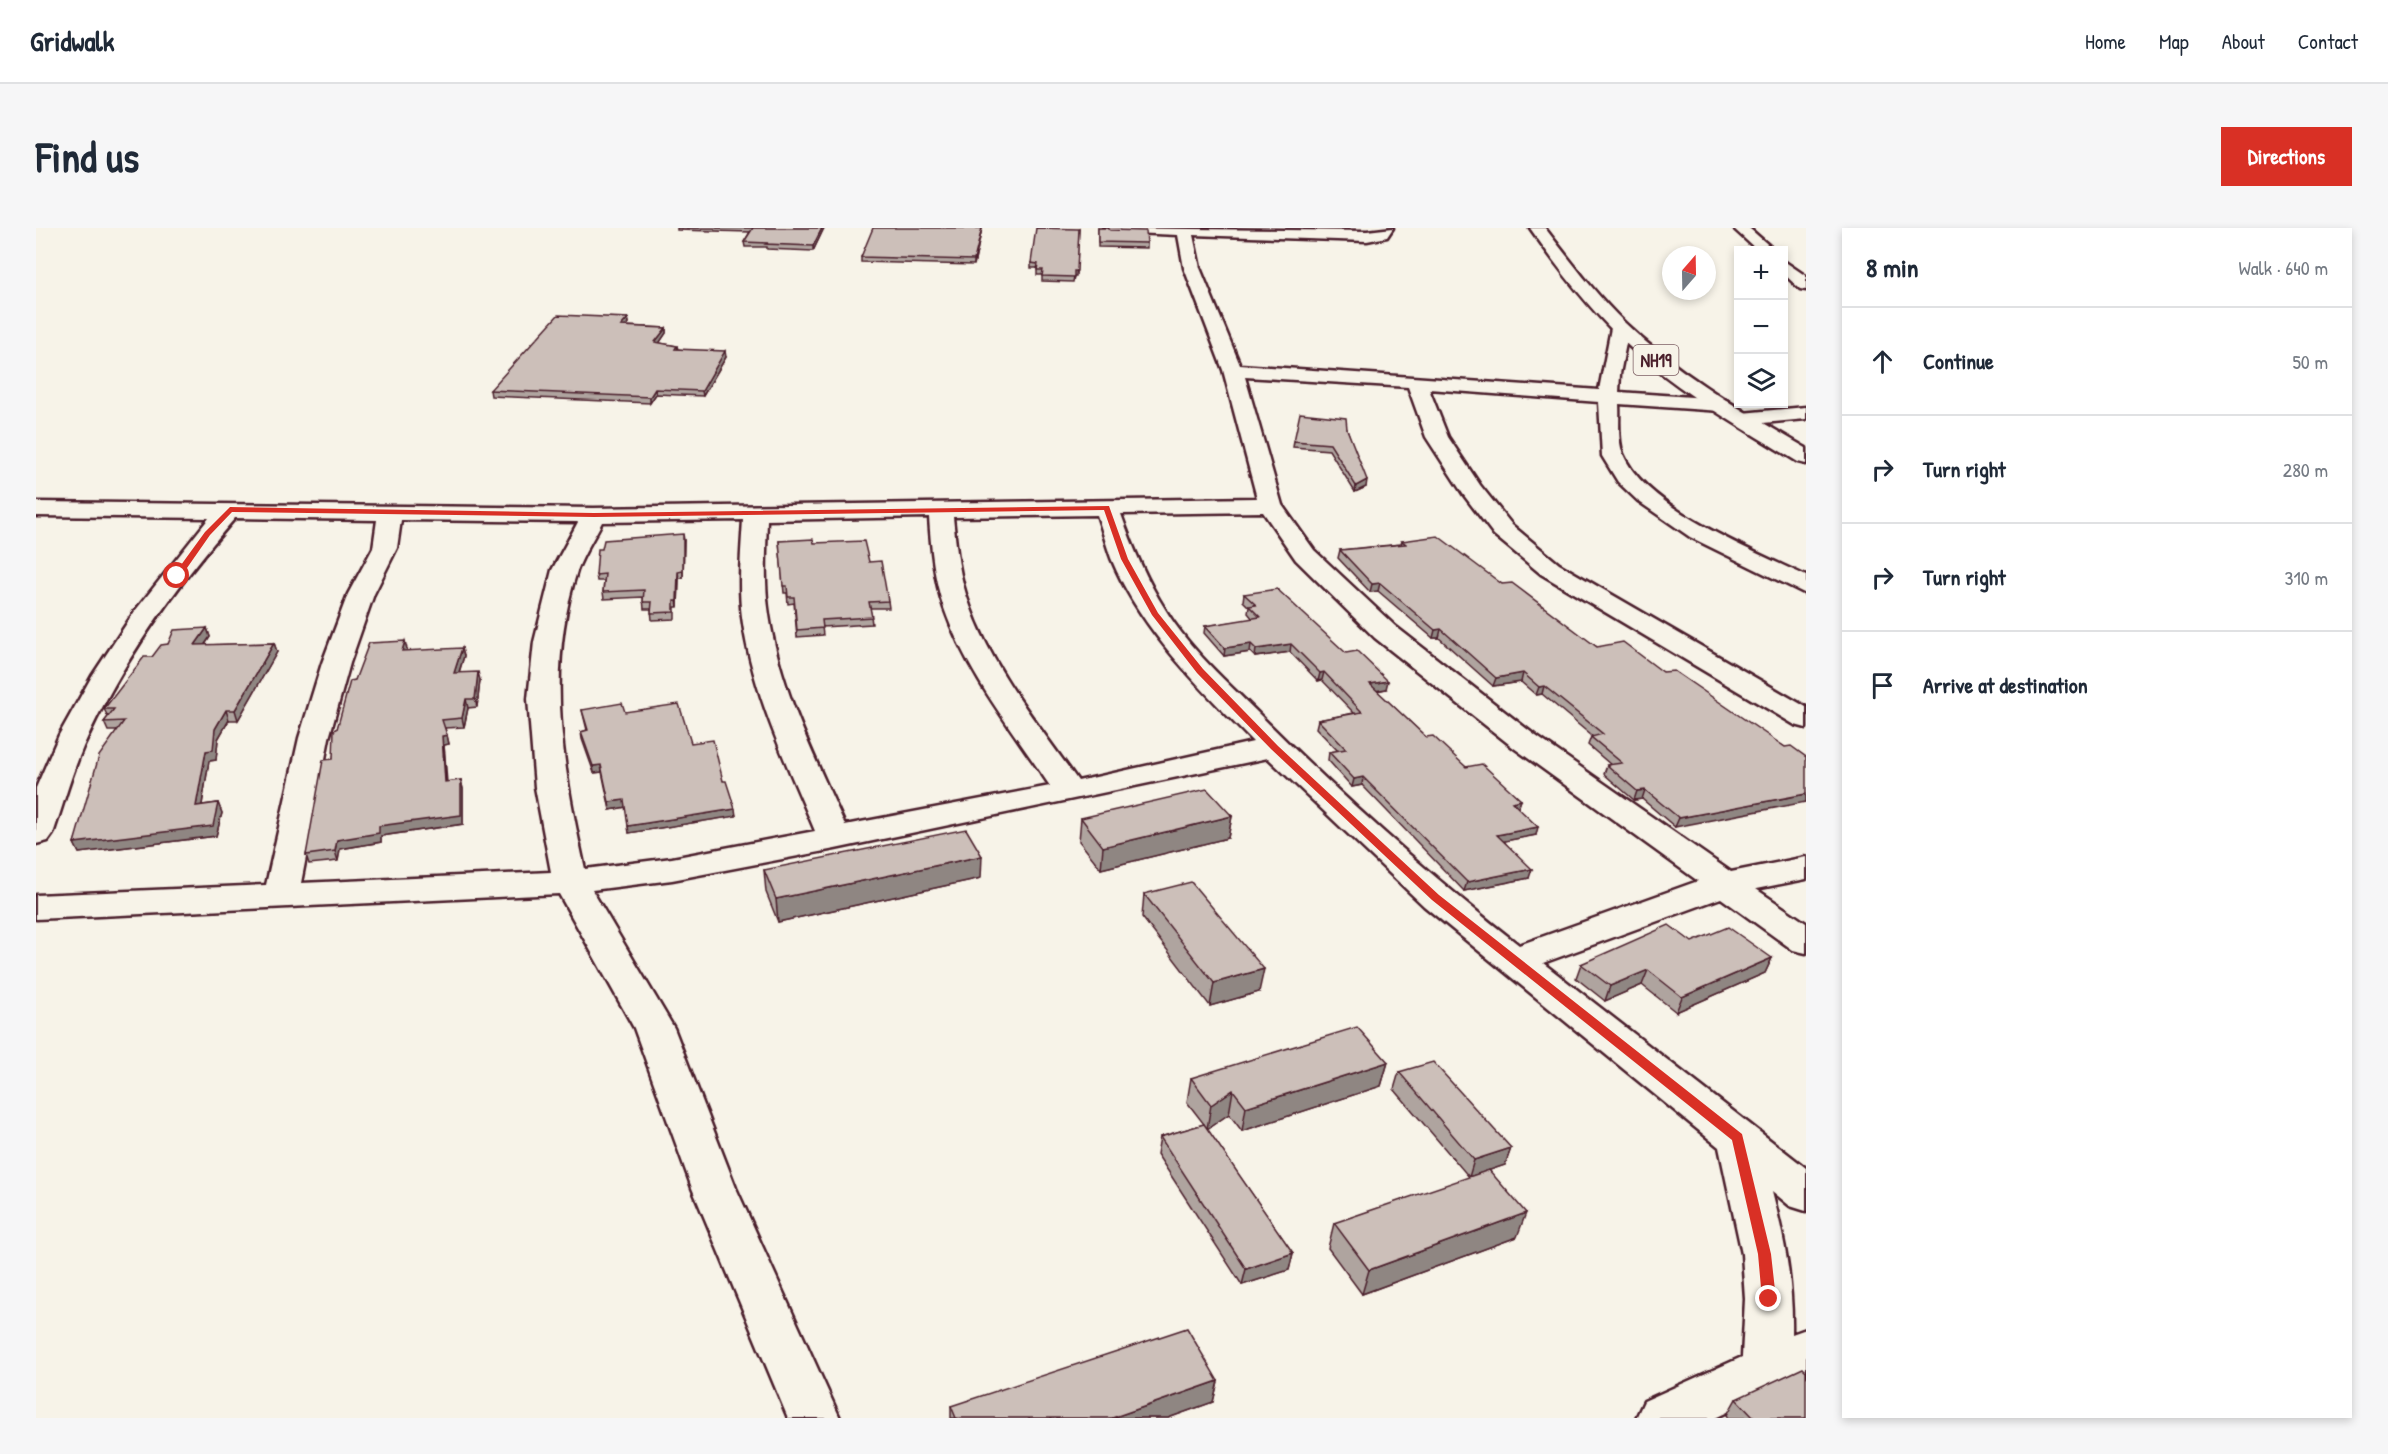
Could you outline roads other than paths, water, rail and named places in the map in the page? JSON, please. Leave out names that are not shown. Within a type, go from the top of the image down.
[{"type":"main road","points":[[1110,228],[1279,231],[1367,236],[1382,234],[1386,228]]},
{"type":"main road","name":"NH19","points":[[1537,228],[1620,328],[1660,363],[1742,419],[1806,458]]},
{"type":"main road","points":[[1740,228],[1761,246]]},
{"type":"main road","points":[[1184,229],[1192,268],[1233,370],[1270,505],[1305,555],[1385,632],[1525,742],[1806,941]]},
{"type":"main road","points":[[1788,269],[1806,285]]},
{"type":"main road","points":[[1620,328],[1610,374],[1608,436],[1614,456],[1624,474],[1643,494],[1682,522],[1806,586]]},
{"type":"main road","points":[[1233,370],[1721,405]]},
{"type":"main road","points":[[1416,382],[1437,437],[1503,530],[1550,569],[1806,719]]},
{"type":"main road","points":[[1742,419],[1806,413]]},
{"type":"main road","points":[[36,509],[230,509],[390,514],[594,515],[1270,505]]},
{"type":"main road","points":[[1107,508],[1124,559],[1154,614],[1200,671],[1275,747],[1436,898],[1806,1193]]},
{"type":"main road","points":[[36,834],[73,736],[103,682],[144,620],[208,534],[230,509]]},
{"type":"main road","points":[[940,509],[945,563],[957,608],[983,662],[1070,792]]},
{"type":"main road","points":[[755,512],[753,571],[756,616],[765,667],[789,732],[835,839]]},
{"type":"main road","points":[[281,896],[314,738],[358,603],[385,548],[390,514]]},
{"type":"main road","points":[[594,515],[565,570],[548,642],[543,699],[551,787],[570,882],[654,1028],[714,1188],[814,1418]]},
{"type":"main road","points":[[36,907],[570,882],[672,869],[1070,792],[1275,747]]},
{"type":"main road","points":[[1514,960],[1724,884],[1806,868]]},
{"type":"main road","points":[[1667,1417],[1786,1360],[1769,1299],[1765,1254],[1738,1138]]}]
